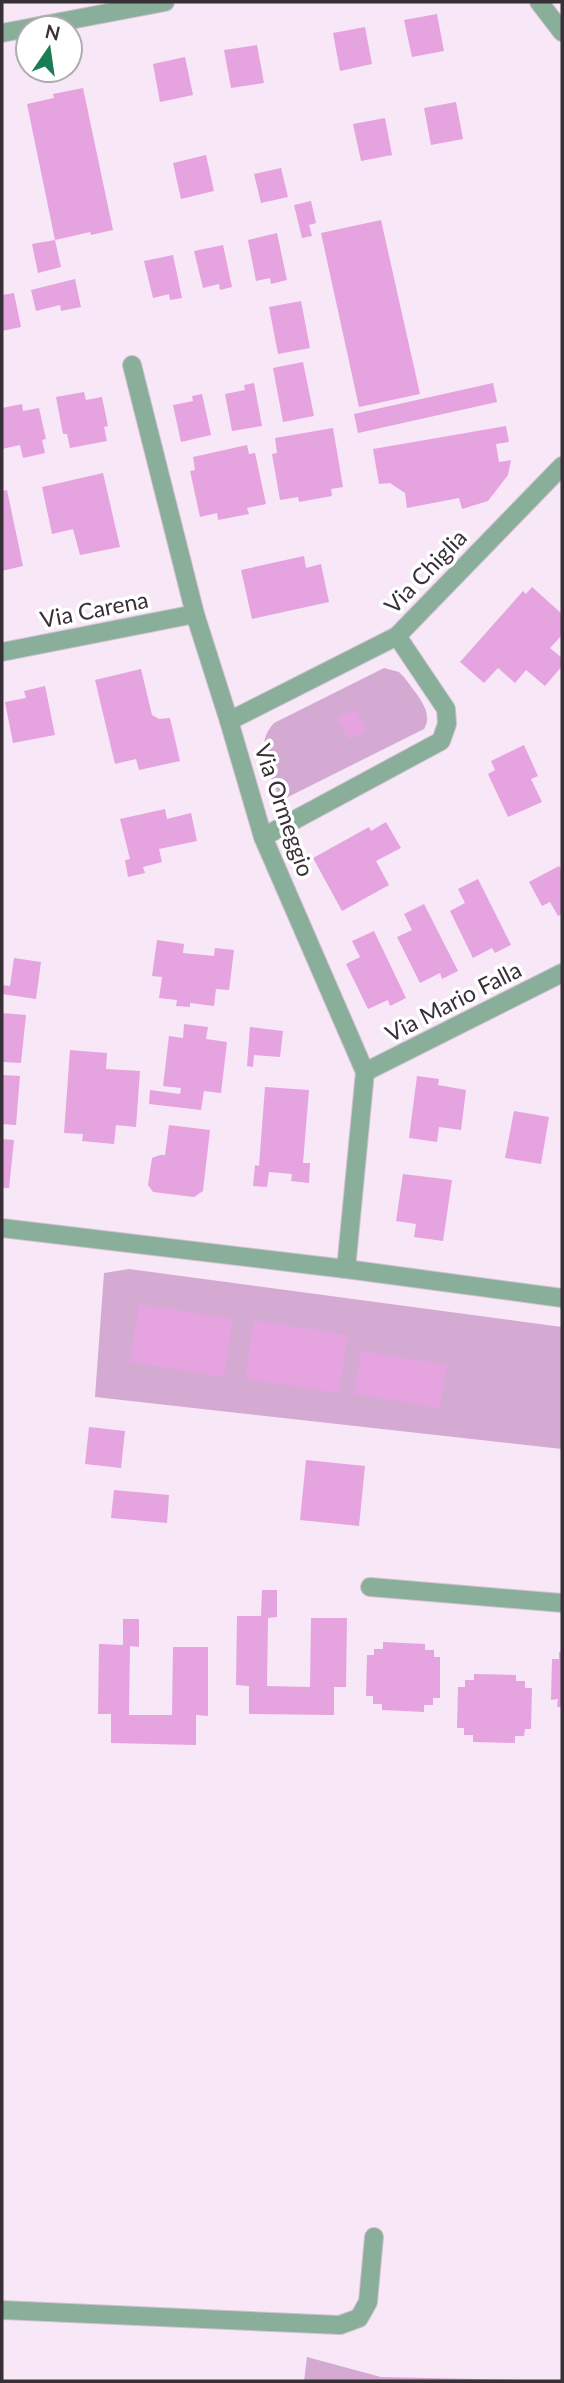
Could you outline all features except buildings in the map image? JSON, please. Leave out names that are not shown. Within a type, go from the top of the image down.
[{"type":"street","points":[[2,33],[165,2]]},
{"type":"street","points":[[539,2],[562,32]]},
{"type":"street","name":"Via Ormeggio","points":[[132,365],[195,614],[262,836],[365,1072],[346,1269]]},
{"type":"street","name":"Via Chiglia","points":[[229,721],[397,636],[562,466]]},
{"type":"street","name":"Via Carena","points":[[2,652],[195,614]]},
{"type":"street","points":[[262,836],[441,741],[447,724],[446,709],[397,636]]},
{"type":"street","name":"Via Mario Falla","points":[[365,1072],[562,973]]},
{"type":"street","points":[[2,1228],[562,1298]]},
{"type":"street","points":[[370,1587],[562,1603]]},
{"type":"street","points":[[2,2310],[340,2325],[359,2318],[368,2302],[374,2237]]},
{"type":"shaded area","points":[[384,668],[399,672],[418,696],[427,716],[424,729],[288,797],[277,792],[264,748],[268,731],[274,723]]},
{"type":"shaded area","points":[[129,1269],[562,1327],[562,1449],[95,1397],[104,1273]]},
{"type":"shaded area","points":[[307,2357],[381,2377],[562,2381],[304,2381]]}]
